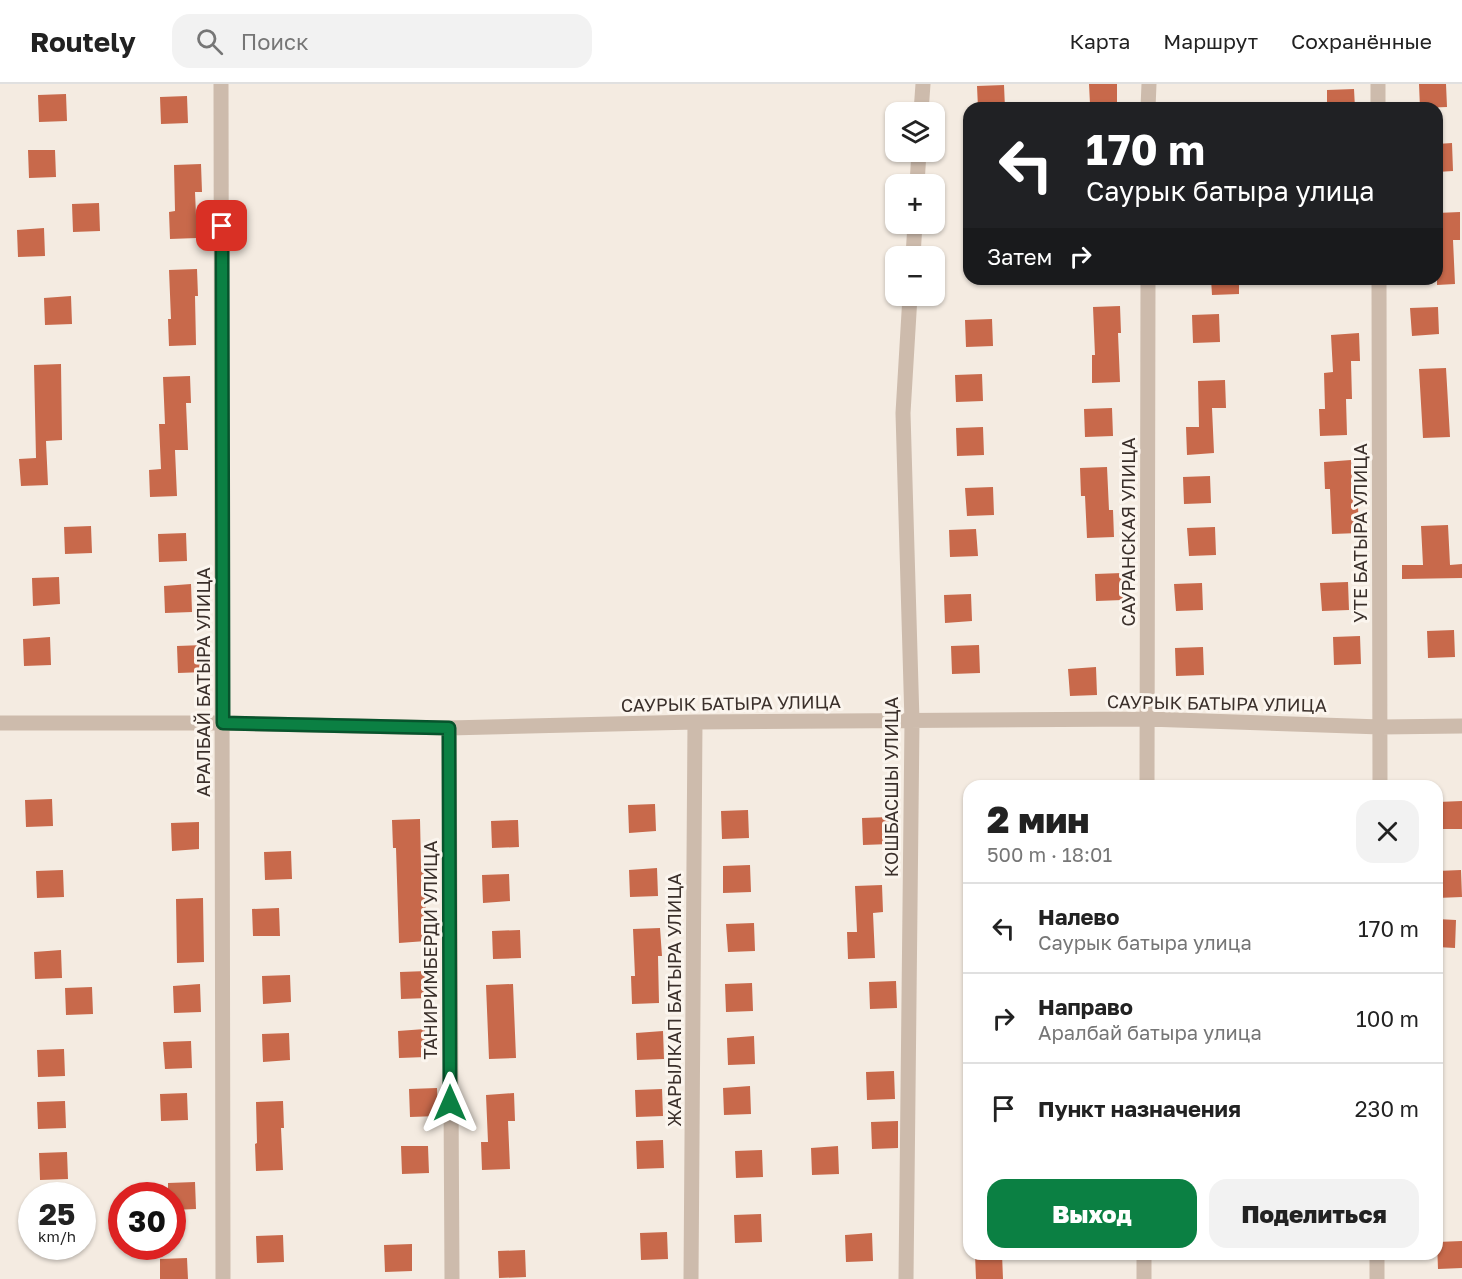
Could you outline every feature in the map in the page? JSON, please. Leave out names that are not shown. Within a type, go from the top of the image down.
[{"type":"street","name":"АРАЛБАЙ БАТЫРА УЛИЦА","points":[[221,84],[223,1279]]},
{"type":"street","points":[[922,102],[923,84]]},
{"type":"street","points":[[1148,102],[1149,84]]},
{"type":"street","points":[[1378,84],[1378,102]]},
{"type":"street","name":"САУРАНСКАЯ УЛИЦА","points":[[1147,780],[1148,285]]},
{"type":"street","name":"УТЕ БАТЫРА УЛИЦА","points":[[1379,285],[1380,780]]},
{"type":"street","name":"КОШБАСШЫ УЛИЦА","points":[[906,1279],[912,721],[903,413],[909,306]]},
{"type":"street","name":"САУРЫК БАТЫРА УЛИЦА","points":[[0,723],[223,723],[449,728],[695,722],[1147,719],[1381,727],[1462,726]]},
{"type":"street","name":"ЖАРЫЛКАП БАТЫРА УЛИЦА","points":[[691,1279],[695,722]]},
{"type":"street","name":"ТАНИРИМБЕРДИ УЛИЦА","points":[[449,728],[452,1279]]},
{"type":"street","points":[[1144,1260],[1144,1279]]},
{"type":"street","points":[[1377,1260],[1377,1279]]},
{"type":"building","points":[[1089,84],[1117,84],[1117,102],[1090,102]]},
{"type":"building","points":[[1419,84],[1446,84],[1447,107],[1443,107],[1443,102],[1420,102]]},
{"type":"building","points":[[1004,85],[1005,102],[978,102],[977,86]]},
{"type":"building","points":[[1354,89],[1355,102],[1327,102],[1327,90]]},
{"type":"building","points":[[66,94],[67,121],[39,122],[38,95]]},
{"type":"building","points":[[187,96],[188,123],[161,124],[160,97]]},
{"type":"building","points":[[1452,143],[1453,171],[1443,172],[1443,144]]},
{"type":"building","points":[[28,150],[55,150],[56,177],[29,178]]},
{"type":"building","points":[[201,164],[202,192],[195,192],[197,238],[170,239],[169,212],[175,211],[174,165]]},
{"type":"building","points":[[99,203],[100,231],[73,232],[72,204]]},
{"type":"building","points":[[1460,212],[1460,240],[1453,240],[1455,284],[1443,285],[1443,213]]},
{"type":"building","points":[[44,228],[45,256],[18,257],[17,230]]},
{"type":"building","points":[[197,269],[196,345],[169,346],[168,319],[171,319],[169,270]]},
{"type":"building","points":[[1211,285],[1239,285],[1239,294],[1212,295]]},
{"type":"building","points":[[71,296],[72,324],[45,325],[44,298]]},
{"type":"building","points":[[1120,306],[1121,333],[1118,333],[1120,382],[1092,383],[1092,355],[1095,355],[1093,307]]},
{"type":"building","points":[[1438,307],[1439,334],[1412,336],[1410,308]]},
{"type":"building","points":[[1219,314],[1220,342],[1193,343],[1192,315]]},
{"type":"building","points":[[992,319],[993,346],[966,347],[965,320]]},
{"type":"building","points":[[1359,333],[1360,361],[1351,361],[1352,399],[1346,399],[1347,435],[1320,436],[1319,409],[1325,409],[1324,373],[1333,372],[1331,335]]},
{"type":"building","points":[[61,364],[62,440],[46,441],[48,485],[21,486],[19,459],[36,458],[34,365]]},
{"type":"building","points":[[1446,368],[1450,437],[1423,438],[1419,369]]},
{"type":"building","points":[[982,374],[983,401],[956,402],[955,375]]},
{"type":"building","points":[[190,376],[191,403],[186,403],[188,450],[175,450],[177,496],[150,497],[149,470],[161,469],[159,424],[165,424],[163,377]]},
{"type":"building","points":[[1225,380],[1226,408],[1212,408],[1214,453],[1187,455],[1186,427],[1199,427],[1198,381]]},
{"type":"building","points":[[1112,408],[1113,436],[1085,437],[1084,409]]},
{"type":"building","points":[[983,427],[984,455],[957,456],[956,428]]},
{"type":"building","points":[[1351,460],[1353,506],[1358,506],[1359,533],[1332,534],[1330,489],[1325,489],[1324,462]]},
{"type":"building","points":[[1107,467],[1109,510],[1113,510],[1114,537],[1087,538],[1085,496],[1081,496],[1080,468]]},
{"type":"building","points":[[1210,476],[1211,503],[1184,504],[1183,477]]},
{"type":"building","points":[[993,487],[994,515],[967,516],[965,488]]},
{"type":"building","points":[[1448,525],[1450,565],[1462,564],[1462,578],[1402,579],[1402,565],[1423,565],[1421,526]]},
{"type":"building","points":[[91,526],[92,553],[65,554],[64,527]]},
{"type":"building","points":[[1215,527],[1216,555],[1189,556],[1187,528]]},
{"type":"building","points":[[976,529],[978,556],[950,557],[949,530]]},
{"type":"building","points":[[186,533],[187,561],[159,562],[158,534]]},
{"type":"building","points":[[1122,573],[1123,600],[1096,601],[1095,574]]},
{"type":"building","points":[[59,577],[60,604],[33,606],[32,578]]},
{"type":"building","points":[[1348,582],[1349,610],[1322,611],[1320,583]]},
{"type":"building","points":[[1202,583],[1203,610],[1176,611],[1174,584]]},
{"type":"building","points":[[191,584],[192,612],[165,613],[164,586]]},
{"type":"building","points":[[971,594],[972,621],[945,623],[944,595]]},
{"type":"building","points":[[1454,630],[1455,657],[1428,658],[1427,631]]},
{"type":"building","points":[[1360,636],[1361,664],[1334,665],[1333,637]]},
{"type":"building","points":[[50,637],[51,665],[24,666],[23,639]]},
{"type":"building","points":[[204,645],[205,672],[178,673],[177,646]]},
{"type":"building","points":[[979,645],[980,673],[952,674],[951,646]]},
{"type":"building","points":[[1203,647],[1204,675],[1176,676],[1175,648]]},
{"type":"building","points":[[1096,667],[1097,695],[1070,696],[1068,669]]},
{"type":"building","points":[[52,799],[53,826],[26,827],[25,800]]},
{"type":"building","points":[[1462,801],[1462,829],[1443,829],[1443,802]]},
{"type":"building","points":[[655,804],[656,831],[629,833],[628,805]]},
{"type":"building","points":[[748,810],[749,838],[722,839],[721,811]]},
{"type":"building","points":[[889,817],[890,844],[863,845],[862,818]]},
{"type":"building","points":[[420,819],[421,866],[425,865],[426,941],[399,943],[396,848],[393,848],[392,820]]},
{"type":"building","points":[[518,820],[519,847],[492,848],[491,821]]},
{"type":"building","points":[[199,822],[199,849],[172,851],[171,823]]},
{"type":"building","points":[[291,851],[292,879],[265,880],[264,852]]},
{"type":"building","points":[[750,865],[751,892],[723,893],[723,866]]},
{"type":"building","points":[[657,868],[658,896],[630,897],[629,870]]},
{"type":"building","points":[[63,870],[64,897],[37,898],[36,871]]},
{"type":"building","points":[[1461,870],[1462,897],[1443,898],[1443,871]]},
{"type":"building","points":[[509,874],[510,901],[483,903],[482,875]]},
{"type":"building","points":[[882,885],[883,912],[873,913],[875,958],[848,959],[847,932],[857,932],[855,886]]},
{"type":"building","points":[[203,898],[204,962],[177,963],[176,899]]},
{"type":"building","points":[[279,908],[280,936],[253,936],[252,909]]},
{"type":"building","points":[[1443,919],[1456,920],[1455,948],[1443,947]]},
{"type":"building","points":[[754,923],[755,951],[728,952],[726,924]]},
{"type":"building","points":[[660,928],[662,956],[658,956],[659,1003],[632,1004],[631,976],[635,976],[633,929]]},
{"type":"building","points":[[520,930],[521,958],[493,959],[492,931]]},
{"type":"building","points":[[61,950],[62,978],[35,979],[34,952]]},
{"type":"building","points":[[427,971],[428,998],[401,999],[400,972]]},
{"type":"building","points":[[290,975],[291,1002],[263,1004],[262,976]]},
{"type":"building","points":[[896,981],[897,1008],[870,1009],[869,982]]},
{"type":"building","points":[[752,983],[753,1011],[726,1012],[725,984]]},
{"type":"building","points":[[200,984],[201,1012],[174,1013],[173,986]]},
{"type":"building","points":[[513,984],[516,1058],[489,1059],[486,985]]},
{"type":"building","points":[[92,987],[93,1014],[66,1015],[65,988]]},
{"type":"building","points":[[425,1029],[426,1057],[399,1058],[398,1031]]},
{"type":"building","points":[[663,1031],[664,1059],[637,1060],[636,1033]]},
{"type":"building","points":[[289,1033],[290,1060],[263,1062],[262,1034]]},
{"type":"building","points":[[754,1036],[755,1064],[728,1065],[727,1038]]},
{"type":"building","points":[[191,1041],[192,1068],[165,1069],[163,1042]]},
{"type":"building","points":[[64,1049],[65,1076],[38,1077],[37,1050]]},
{"type":"building","points":[[894,1071],[895,1099],[867,1100],[866,1072]]},
{"type":"building","points":[[750,1086],[751,1114],[724,1115],[723,1088]]},
{"type":"building","points":[[437,1088],[438,1116],[410,1117],[409,1089]]},
{"type":"building","points":[[662,1089],[663,1116],[636,1117],[635,1090]]},
{"type":"building","points":[[187,1093],[188,1120],[161,1121],[160,1094]]},
{"type":"building","points":[[514,1093],[515,1121],[508,1121],[510,1169],[482,1170],[481,1142],[488,1142],[486,1095]]},
{"type":"building","points":[[65,1101],[66,1128],[38,1129],[37,1102]]},
{"type":"building","points":[[283,1101],[284,1128],[281,1128],[283,1170],[256,1171],[256,1102]]},
{"type":"building","points":[[898,1121],[898,1148],[872,1149],[871,1122]]},
{"type":"building","points":[[663,1140],[664,1168],[637,1169],[636,1141]]},
{"type":"building","points":[[401,1146],[428,1146],[429,1173],[402,1174]]},
{"type":"building","points":[[838,1146],[839,1174],[812,1175],[811,1148]]},
{"type":"building","points":[[762,1150],[763,1177],[736,1178],[735,1151]]},
{"type":"building","points":[[67,1152],[68,1179],[40,1180],[39,1153]]},
{"type":"building","points":[[186,1182],[195,1182],[196,1209],[186,1209]]},
{"type":"building","points":[[761,1214],[762,1242],[735,1243],[734,1215]]},
{"type":"building","points":[[667,1232],[668,1259],[641,1260],[640,1233]]},
{"type":"building","points":[[872,1233],[873,1261],[846,1262],[845,1235]]},
{"type":"building","points":[[283,1235],[284,1262],[257,1263],[256,1236]]},
{"type":"building","points":[[1462,1241],[1462,1268],[1438,1269],[1438,1260],[1443,1260],[1443,1242]]},
{"type":"building","points":[[412,1244],[412,1271],[385,1272],[384,1245]]},
{"type":"building","points":[[525,1250],[526,1277],[499,1278],[498,1251]]},
{"type":"building","points":[[186,1258],[188,1279],[160,1279],[160,1260],[186,1260]]},
{"type":"building","points":[[975,1260],[1002,1260],[1003,1279],[976,1279]]},
{"type":"route","points":[[222,226],[223,723],[449,728],[450,1103]]}]
